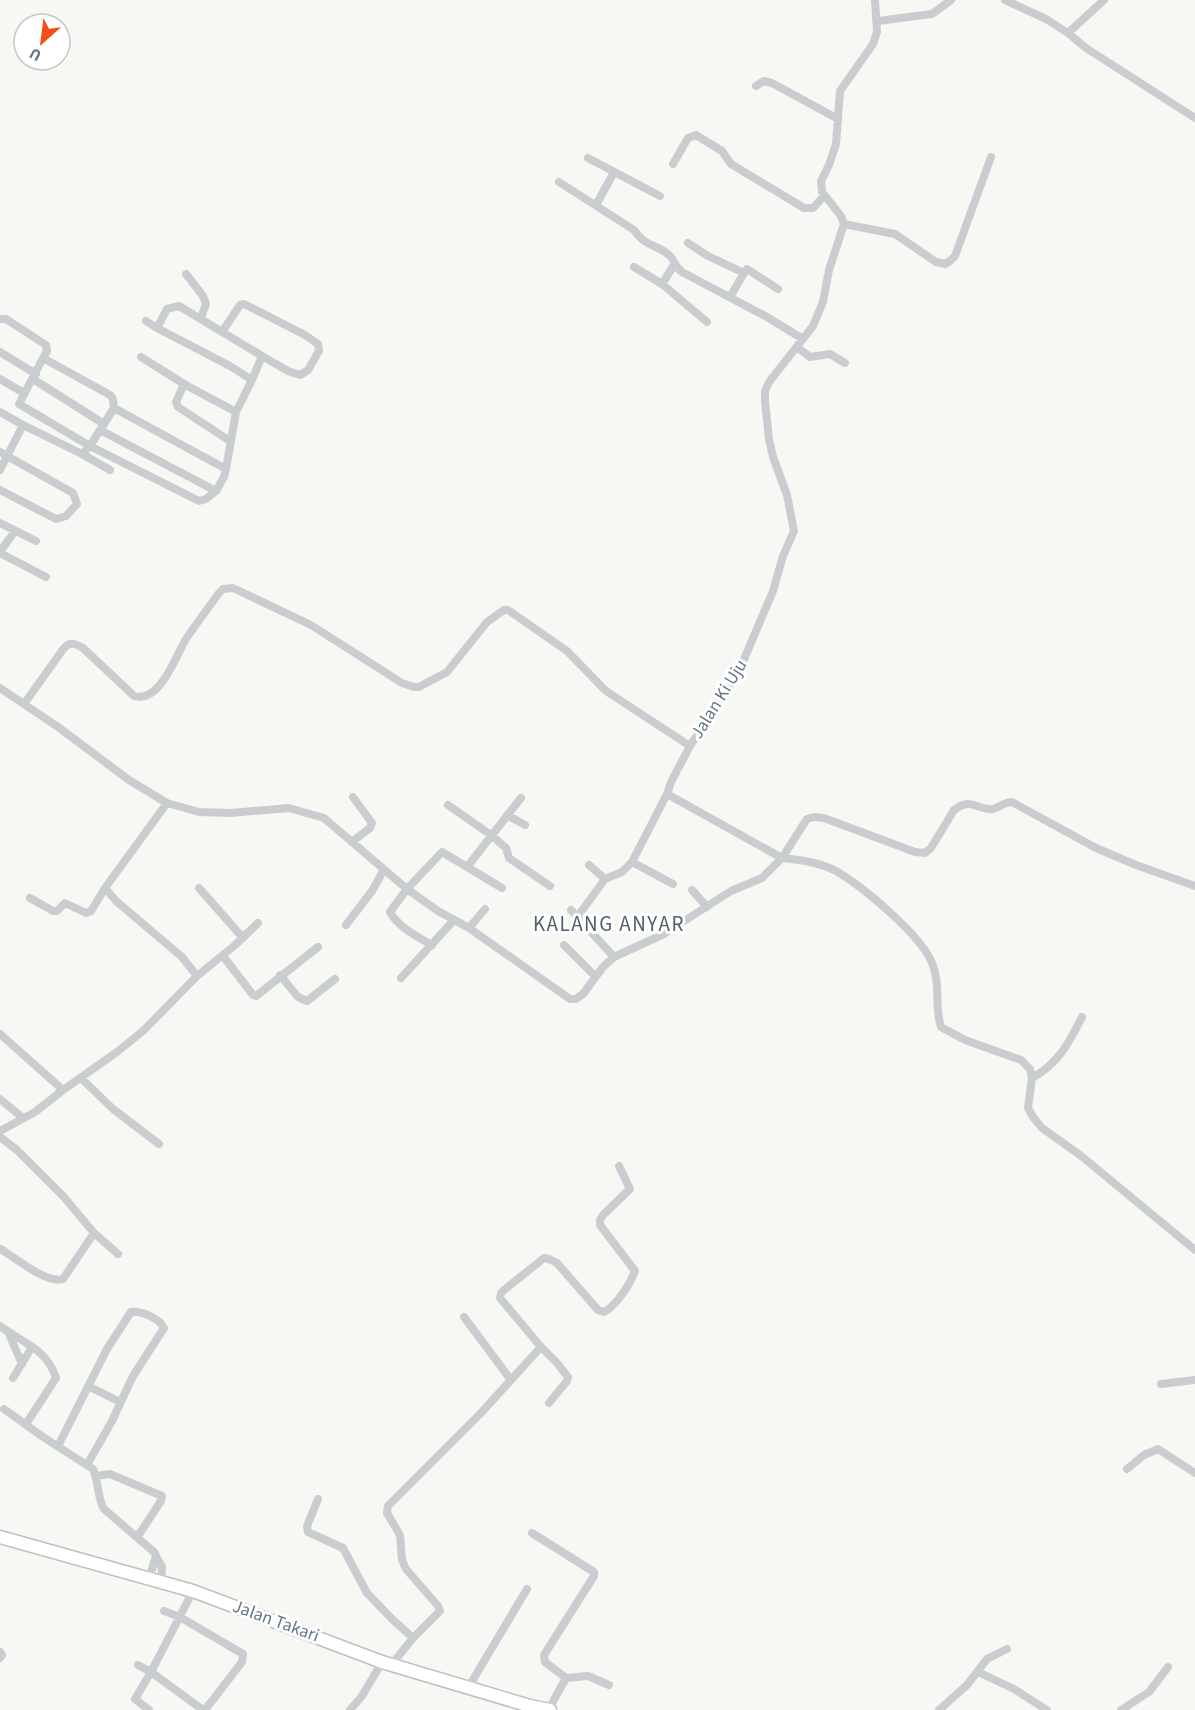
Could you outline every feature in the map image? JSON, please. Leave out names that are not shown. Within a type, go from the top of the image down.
[{"type":"street","points":[[875,0],[878,21],[873,44],[840,91],[833,156],[822,181],[821,189],[824,196],[841,216],[844,224],[895,234],[936,262],[945,264],[955,256],[991,157]]},
{"type":"street","points":[[878,21],[932,14],[951,0]]},
{"type":"street","points":[[1005,0],[1046,19],[1086,48],[1195,117]]},
{"type":"street","points":[[1068,33],[1104,0]]},
{"type":"street","points":[[756,86],[767,81],[838,119]]},
{"type":"street","points":[[673,164],[688,138],[696,135],[722,151],[731,164],[804,208],[813,208],[824,196]]},
{"type":"street","points":[[588,158],[660,196]]},
{"type":"street","points":[[596,205],[614,172]]},
{"type":"street","points":[[559,182],[634,230],[639,238],[649,245],[669,255],[674,265],[682,272],[803,339]]},
{"type":"street","name":"Jalan Ki Uju","points":[[632,862],[690,746],[739,671],[775,585],[783,556],[794,531],[769,439],[765,391],[769,382],[818,316],[829,270],[844,224]]},
{"type":"street","points":[[688,243],[708,256],[744,273]]},
{"type":"street","points":[[662,284],[674,265]]},
{"type":"street","points":[[634,267],[662,284],[707,322]]},
{"type":"street","points":[[730,297],[747,269],[778,288]]},
{"type":"street","points":[[186,274],[203,296],[206,304],[201,318]]},
{"type":"street","points":[[157,328],[167,309],[176,305],[288,371],[300,375],[308,370],[319,351],[318,344],[305,335],[244,304],[240,305],[222,332]]},
{"type":"street","points":[[0,319],[6,319],[46,345],[47,351],[24,393],[20,407],[90,446],[199,501],[207,499],[216,491],[224,477],[236,412],[262,356]]},
{"type":"street","points":[[146,321],[252,380]]},
{"type":"street","points":[[797,347],[810,357],[830,354],[845,363]]},
{"type":"street","points":[[0,352],[102,427],[216,491]]},
{"type":"street","points":[[141,357],[184,384],[236,412]]},
{"type":"street","points":[[43,358],[110,395],[113,399],[114,408],[90,446],[82,454]]},
{"type":"street","points":[[0,379],[24,393]]},
{"type":"street","points":[[184,384],[176,402],[178,407],[230,441]]},
{"type":"street","points":[[114,408],[226,469]]},
{"type":"street","points":[[0,412],[110,470]]},
{"type":"street","points":[[0,470],[4,454],[22,425]]},
{"type":"street","points":[[0,490],[56,519],[66,516],[77,504],[73,493],[4,454]]},
{"type":"street","points":[[0,536],[3,525],[36,541]]},
{"type":"street","points":[[15,531],[0,552],[46,577]]},
{"type":"street","points":[[24,704],[69,644],[83,648],[134,696],[146,697],[164,680],[186,640],[219,593],[223,589],[233,588],[311,625],[402,683],[414,687],[450,669],[487,622],[504,610],[508,610],[567,651],[606,692],[690,746]]},
{"type":"street","points":[[0,688],[129,780],[167,803],[199,812],[230,813],[290,808],[324,818],[353,841],[406,890],[469,928],[570,999],[576,999],[583,994],[614,957],[664,934],[732,891],[762,878],[782,858],[807,819],[814,817],[824,818],[915,852],[925,853],[931,848],[954,810],[959,806],[969,804],[991,809],[1012,802],[1096,848],[1195,886]]},
{"type":"street","points":[[667,794],[782,858],[802,860],[835,870],[897,919],[922,944],[932,962],[938,986],[941,1027],[964,1040],[1021,1060],[1030,1069],[1032,1078],[1028,1108],[1042,1128],[1089,1162],[1195,1250]]},
{"type":"street","points":[[353,797],[372,823],[370,828],[353,841]]},
{"type":"street","points":[[467,867],[520,798]]},
{"type":"street","points":[[30,898],[53,911],[57,911],[64,903],[81,913],[90,911],[167,803]]},
{"type":"street","points":[[448,805],[506,848],[509,858],[550,886]]},
{"type":"street","points":[[507,815],[525,825]]},
{"type":"street","points":[[432,945],[409,931],[391,914],[395,903],[441,852],[502,888]]},
{"type":"street","points":[[614,957],[574,913],[605,879],[622,872],[632,862],[673,885]]},
{"type":"street","points":[[589,865],[605,879]]},
{"type":"street","points":[[346,925],[372,891],[383,871]]},
{"type":"street","points":[[105,888],[116,901],[182,957],[197,976]]},
{"type":"street","points":[[199,888],[243,938]]},
{"type":"street","points":[[692,890],[707,907]]},
{"type":"street","points":[[469,928],[485,909]]},
{"type":"street","points":[[401,978],[454,920]]},
{"type":"street","points":[[0,1131],[35,1112],[143,1031],[197,976],[223,956],[258,923]]},
{"type":"street","points":[[564,945],[596,976]]},
{"type":"street","points":[[223,956],[254,996],[318,947]]},
{"type":"street","points":[[280,975],[298,997],[307,1001],[335,979]]},
{"type":"street","points":[[1032,1078],[1055,1062],[1067,1047],[1082,1017]]},
{"type":"street","points":[[0,1034],[63,1090]]},
{"type":"street","points":[[81,1078],[113,1109],[159,1144]]},
{"type":"street","points":[[0,1099],[23,1118]]},
{"type":"street","points":[[0,1137],[17,1150],[64,1197],[94,1233],[118,1254]]},
{"type":"street","points":[[549,1403],[568,1377],[500,1298],[501,1293],[544,1258],[549,1258],[598,1310],[604,1312],[610,1308],[632,1278],[634,1271],[600,1225],[603,1215],[630,1189],[619,1166]]},
{"type":"street","points":[[0,1249],[47,1278],[57,1281],[63,1278],[94,1233]]},
{"type":"street","points":[[58,1446],[106,1349],[131,1312],[138,1311],[161,1322],[164,1328],[133,1376],[87,1464]]},
{"type":"street","points":[[464,1317],[512,1380]]},
{"type":"street","points":[[0,1326],[47,1358],[56,1377],[26,1424]]},
{"type":"street","points":[[8,1332],[22,1364]]},
{"type":"street","points":[[13,1378],[32,1347]]},
{"type":"street","points":[[350,1710],[387,1663],[440,1611],[406,1569],[402,1560],[400,1535],[387,1514],[388,1506],[512,1380],[541,1347]]},
{"type":"street","points":[[1161,1384],[1195,1380]]},
{"type":"street","points":[[88,1386],[120,1402]]},
{"type":"street","points":[[4,1409],[87,1464],[96,1476],[100,1503],[104,1509],[138,1536],[156,1556],[162,1567],[155,1580]]},
{"type":"street","points":[[1127,1469],[1144,1455],[1158,1449],[1195,1473]]},
{"type":"street","points":[[96,1476],[110,1473],[162,1496],[138,1536]]},
{"type":"street","points":[[318,1499],[307,1526],[308,1532],[343,1548],[367,1593],[413,1638]]},
{"type":"street","points":[[532,1533],[594,1572],[594,1576],[544,1654],[545,1662],[566,1678],[588,1676],[609,1685]]},
{"type":"street","name":"Jalan Takari","points":[[0,1537],[193,1591],[387,1663],[550,1710]]},
{"type":"street","points":[[468,1688],[527,1589]]},
{"type":"street","points":[[149,1710],[135,1699],[193,1591]]},
{"type":"street","points":[[138,1665],[204,1710],[242,1662],[243,1654],[180,1617],[164,1611]]},
{"type":"street","points":[[939,1710],[978,1672],[987,1659],[1007,1649]]},
{"type":"street","points":[[0,1652],[2,1655],[0,1658]]},
{"type":"street","points":[[1121,1710],[1135,1707],[1168,1667]]},
{"type":"street","points":[[978,1672],[1014,1689],[1047,1710]]},
{"type":"street","points":[[550,1710],[566,1678]]},
{"type":"district","name":"KALANG ANYAR","points":[[609,924]]}]
